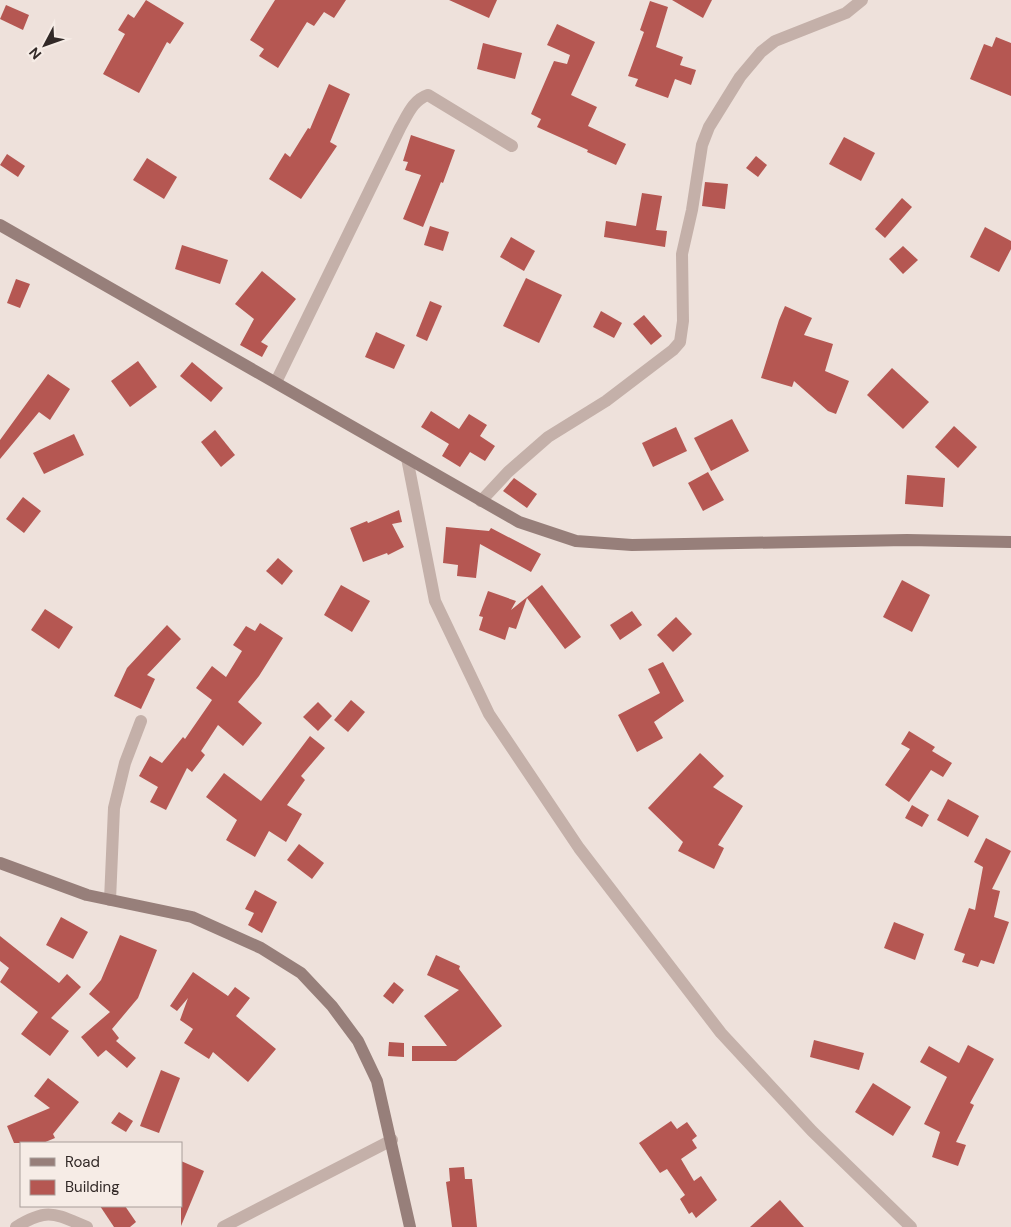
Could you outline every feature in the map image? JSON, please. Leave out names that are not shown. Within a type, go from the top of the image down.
[{"type":"main road","points":[[0,225],[519,522],[576,541],[632,546],[907,540],[1011,542]]},
{"type":"main road","points":[[0,863],[86,895],[192,918],[261,948],[301,973],[332,1006],[358,1041],[377,1081],[392,1140],[410,1227]]},
{"type":"street","points":[[481,500],[508,472],[548,437],[606,401],[673,350],[680,342],[683,321],[682,254],[692,210],[702,145],[709,127],[740,77],[761,52],[776,41],[846,13],[862,0]]},
{"type":"street","points":[[276,382],[400,128],[411,108],[420,98],[428,95],[512,146]]},
{"type":"street","points":[[407,458],[435,601],[489,714],[579,848],[721,1033],[812,1131],[911,1227]]},
{"type":"street","points":[[110,900],[114,808],[125,763],[141,721]]},
{"type":"street","points":[[223,1227],[392,1140]]},
{"type":"street","points":[[16,1227],[35,1215],[55,1214],[87,1227]]},
{"type":"building","points":[[146,0],[184,23],[170,44],[167,42],[139,93],[103,74],[125,34],[118,30],[128,14],[134,18]]},
{"type":"building","points":[[275,0],[346,0],[334,18],[324,12],[314,26],[307,22],[278,68],[259,56],[264,49],[250,40]]},
{"type":"building","points":[[449,0],[497,0],[489,18]]},
{"type":"building","points":[[672,0],[712,0],[703,18]]},
{"type":"building","points":[[650,1],[668,7],[656,47],[683,57],[680,65],[696,70],[691,85],[675,79],[668,98],[635,86],[638,79],[628,76],[644,32],[640,30]]},
{"type":"building","points":[[6,5],[29,15],[23,30],[0,19]]},
{"type":"building","points":[[557,24],[595,42],[571,95],[597,107],[588,126],[626,144],[616,165],[537,127],[541,119],[531,114],[554,61],[567,64],[570,55],[547,45]]},
{"type":"building","points":[[996,37],[1011,43],[1011,96],[970,79],[984,44],[992,47]]},
{"type":"building","points":[[483,43],[522,53],[515,79],[477,69]]},
{"type":"building","points":[[329,84],[350,94],[330,142],[337,146],[301,199],[269,179],[285,153],[290,157],[308,128],[310,129]]},
{"type":"building","points":[[411,135],[455,150],[443,183],[441,182],[423,227],[403,219],[421,175],[405,170],[408,162],[403,161]]},
{"type":"building","points":[[844,137],[875,153],[861,181],[829,164]]},
{"type":"building","points":[[7,154],[25,166],[18,177],[0,165]]},
{"type":"building","points":[[756,156],[767,165],[758,177],[746,168]]},
{"type":"building","points":[[147,158],[177,177],[164,199],[133,180]]},
{"type":"building","points":[[705,182],[728,184],[725,209],[702,206]]},
{"type":"building","points":[[642,193],[662,196],[656,230],[667,231],[665,247],[604,237],[606,221],[636,226]]},
{"type":"building","points":[[902,198],[912,207],[885,238],[875,229]]},
{"type":"building","points":[[430,226],[449,232],[443,251],[424,245]]},
{"type":"building","points":[[985,227],[1011,241],[1011,249],[999,272],[970,257]]},
{"type":"building","points":[[511,237],[535,251],[524,271],[500,257]]},
{"type":"building","points":[[182,245],[228,260],[220,284],[175,269]]},
{"type":"building","points":[[903,246],[918,260],[903,274],[889,259]]},
{"type":"building","points":[[262,271],[296,299],[261,342],[268,346],[262,357],[240,345],[254,319],[235,304]]},
{"type":"building","points":[[526,278],[562,295],[539,343],[503,326]]},
{"type":"building","points":[[16,279],[30,284],[20,308],[7,303]]},
{"type":"building","points":[[430,301],[442,306],[427,341],[416,336]]},
{"type":"building","points":[[785,306],[812,318],[804,335],[833,344],[825,371],[849,381],[836,414],[828,411],[794,381],[792,387],[761,378]]},
{"type":"building","points":[[601,311],[622,323],[614,338],[593,327]]},
{"type":"building","points":[[644,315],[662,336],[651,345],[633,324]]},
{"type":"building","points":[[376,332],[405,345],[394,369],[365,357]]},
{"type":"building","points":[[138,361],[157,387],[130,407],[111,381]]},
{"type":"building","points":[[192,362],[223,388],[211,402],[180,376]]},
{"type":"building","points":[[892,368],[929,402],[903,429],[867,395]]},
{"type":"building","points":[[48,374],[70,389],[50,420],[39,412],[0,459],[0,440]]},
{"type":"building","points":[[431,411],[459,429],[469,414],[487,425],[480,436],[495,446],[485,461],[470,452],[460,467],[442,456],[449,444],[421,427]]},
{"type":"building","points":[[732,419],[749,451],[711,471],[694,438]]},
{"type":"building","points":[[954,426],[977,447],[958,468],[935,447]]},
{"type":"building","points":[[676,427],[687,451],[653,467],[642,443]]},
{"type":"building","points":[[215,430],[235,455],[221,467],[201,442]]},
{"type":"building","points":[[74,434],[84,455],[44,474],[33,453]]},
{"type":"building","points":[[708,472],[724,500],[703,511],[688,483]]},
{"type":"building","points":[[907,475],[945,478],[943,507],[905,504]]},
{"type":"building","points":[[514,478],[537,494],[527,508],[503,491]]},
{"type":"building","points":[[23,497],[41,511],[24,533],[6,519]]},
{"type":"building","points":[[399,510],[402,522],[392,524],[404,547],[388,555],[387,553],[363,562],[350,528],[367,521],[368,523]]},
{"type":"building","points":[[446,527],[489,531],[491,528],[541,554],[531,572],[480,544],[476,578],[457,576],[458,565],[443,563]]},
{"type":"building","points":[[278,558],[293,571],[282,585],[266,571]]},
{"type":"building","points":[[902,580],[930,595],[912,632],[883,617]]},
{"type":"building","points":[[341,585],[370,601],[352,632],[324,615]]},
{"type":"building","points":[[542,585],[581,637],[565,649],[527,598],[516,629],[509,627],[505,640],[479,630],[483,617],[479,616],[488,591],[516,601],[511,610]]},
{"type":"building","points":[[45,609],[73,627],[59,649],[31,630]]},
{"type":"building","points":[[632,611],[642,625],[620,640],[610,625]]},
{"type":"building","points":[[676,617],[692,634],[673,652],[657,635]]},
{"type":"building","points":[[260,623],[283,638],[259,676],[238,702],[262,723],[243,746],[218,725],[201,751],[205,755],[192,772],[187,768],[166,810],[150,802],[158,787],[139,776],[150,756],[162,763],[183,737],[185,739],[212,700],[196,688],[212,666],[226,677],[242,651],[233,645],[246,626],[255,631]]},
{"type":"building","points":[[167,625],[181,639],[147,675],[155,679],[141,709],[114,696],[127,668]]},
{"type":"building","points":[[663,662],[684,701],[654,722],[663,738],[637,752],[618,715],[660,693],[648,669]]},
{"type":"building","points":[[351,700],[365,712],[348,732],[334,720]]},
{"type":"building","points":[[318,702],[332,716],[318,731],[303,717]]},
{"type":"building","points":[[909,731],[935,747],[932,751],[952,763],[943,777],[931,770],[909,802],[885,785],[910,749],[901,744]]},
{"type":"building","points":[[310,736],[325,748],[301,776],[305,780],[287,805],[302,814],[286,842],[269,831],[255,857],[226,840],[237,820],[206,797],[224,773],[261,801]]},
{"type":"building","points":[[700,753],[724,776],[713,787],[743,806],[718,845],[724,848],[714,869],[678,851],[683,842],[648,808]]},
{"type":"building","points":[[948,799],[979,816],[968,837],[937,820]]},
{"type":"building","points":[[912,805],[929,815],[922,827],[905,818]]},
{"type":"building","points":[[986,838],[1011,851],[992,889],[1000,891],[994,917],[1009,922],[994,964],[981,960],[978,967],[962,962],[965,954],[954,950],[969,908],[975,910],[983,867],[974,862]]},
{"type":"building","points":[[299,844],[324,863],[312,879],[287,860]]},
{"type":"building","points":[[255,890],[277,902],[262,933],[248,925],[254,913],[245,909]]},
{"type":"building","points":[[61,917],[88,932],[73,959],[46,945]]},
{"type":"building","points":[[894,922],[924,934],[915,960],[884,948]]},
{"type":"building","points":[[120,935],[157,950],[138,998],[112,1029],[119,1038],[116,1041],[136,1058],[127,1068],[106,1050],[98,1057],[81,1037],[110,1012],[89,994],[101,980]]},
{"type":"building","points":[[0,936],[59,983],[67,974],[81,987],[51,1018],[69,1031],[50,1056],[21,1034],[38,1012],[0,982],[9,968],[0,961]]},
{"type":"building","points":[[436,955],[460,966],[459,969],[502,1026],[456,1061],[412,1061],[412,1046],[447,1046],[424,1016],[459,990],[427,975]]},
{"type":"building","points":[[193,972],[228,996],[235,987],[250,998],[236,1016],[276,1049],[248,1082],[213,1052],[209,1059],[184,1043],[193,1029],[180,1020],[188,998],[177,1011],[170,1006]]},
{"type":"building","points":[[394,982],[404,990],[393,1004],[383,996]]},
{"type":"building","points":[[814,1040],[864,1053],[859,1070],[810,1057]]},
{"type":"building","points":[[389,1042],[404,1043],[404,1057],[388,1056]]},
{"type":"building","points":[[968,1045],[994,1059],[970,1103],[974,1105],[956,1142],[966,1145],[958,1166],[932,1157],[940,1132],[924,1124],[947,1077],[920,1062],[929,1046],[959,1063]]},
{"type":"building","points":[[161,1070],[180,1078],[159,1133],[140,1126]]},
{"type":"building","points":[[48,1078],[79,1102],[53,1134],[55,1138],[45,1142],[14,1143],[7,1126],[50,1108],[34,1096]]},
{"type":"building","points":[[873,1083],[911,1107],[893,1136],[855,1112]]},
{"type":"building","points":[[119,1112],[133,1121],[126,1132],[111,1123]]},
{"type":"building","points":[[671,1121],[677,1129],[687,1122],[697,1136],[692,1140],[697,1148],[681,1159],[694,1181],[701,1176],[717,1200],[696,1218],[692,1212],[689,1214],[680,1199],[685,1195],[667,1169],[660,1173],[639,1143]]},
{"type":"building","points":[[182,1161],[204,1171],[181,1226],[182,1207]]},
{"type":"building","points":[[464,1167],[465,1179],[472,1179],[477,1227],[452,1227],[446,1182],[450,1181],[449,1168]]},
{"type":"building","points":[[780,1200],[804,1227],[750,1227]]},
{"type":"building","points":[[101,1207],[126,1207],[136,1222],[130,1227],[114,1227]]}]
